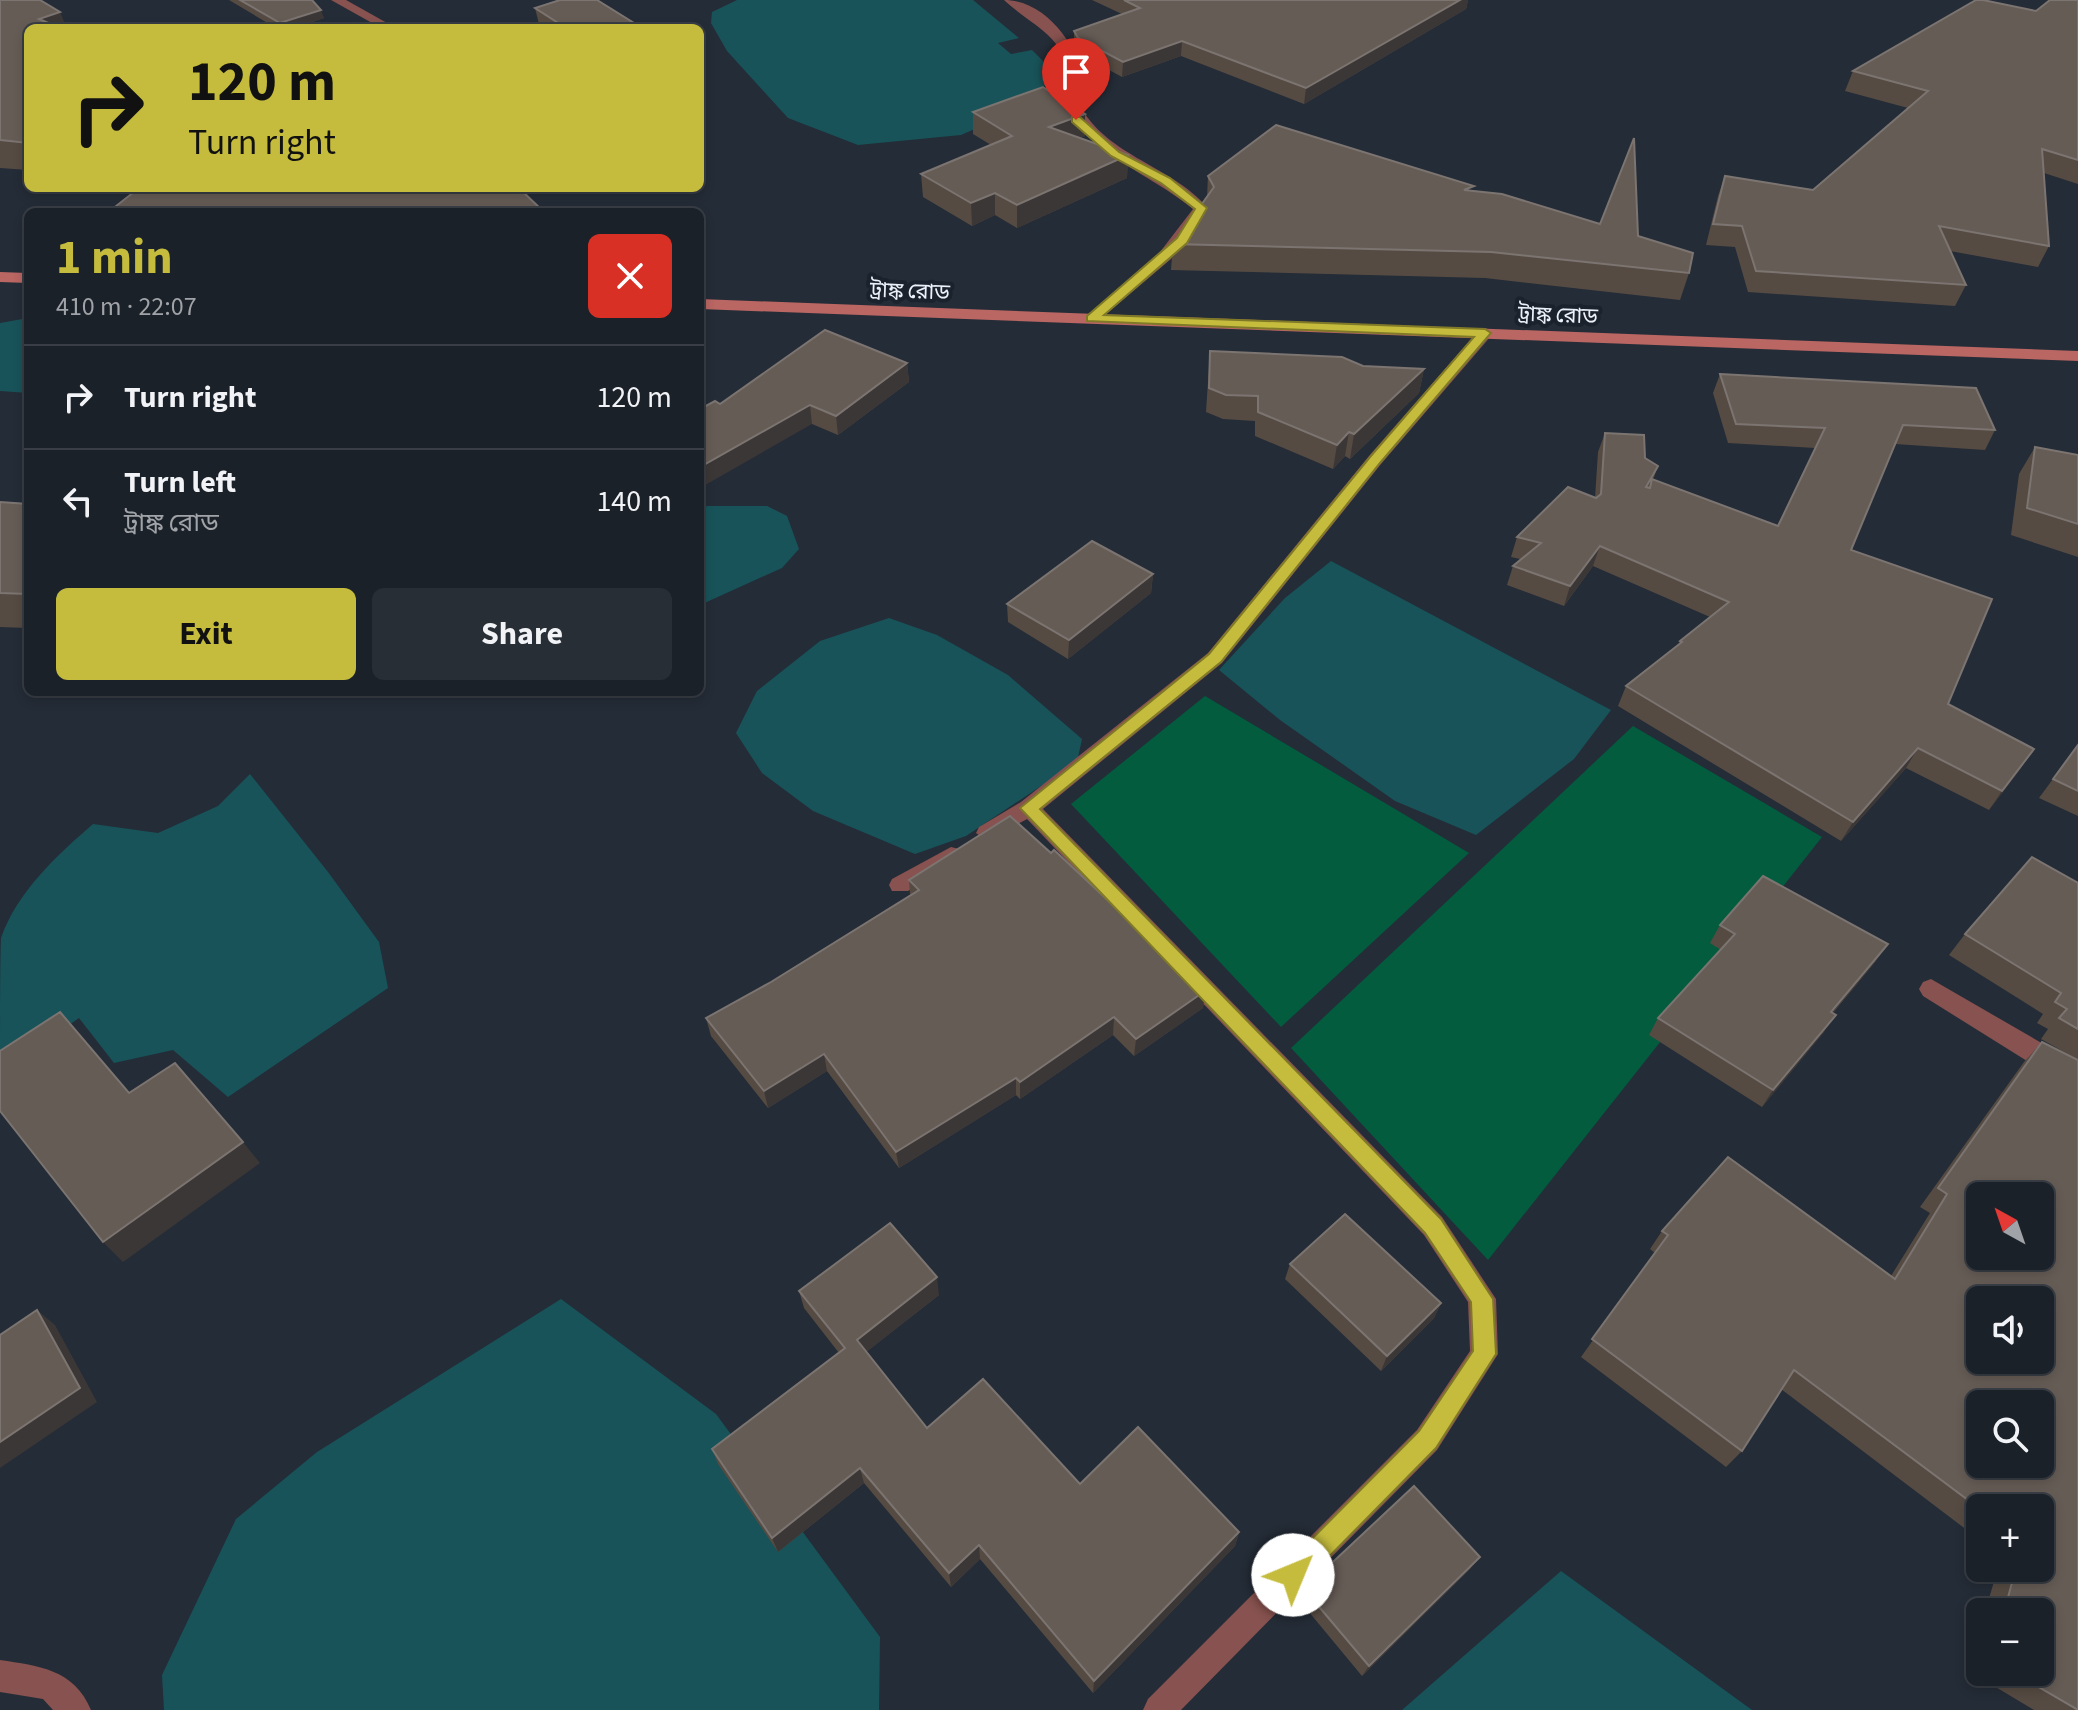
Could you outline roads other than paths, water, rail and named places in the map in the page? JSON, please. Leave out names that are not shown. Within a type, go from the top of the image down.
[{"type":"main road","points":[[0,277],[24,278]]},
{"type":"main road","name":"ট্রাঙ্ক রোড","points":[[704,304],[2078,356]]},
{"type":"street","points":[[337,0],[382,24]]},
{"type":"street","points":[[1010,0],[1066,42],[1077,62],[1079,86],[1069,98],[1076,120],[1115,154],[1165,181],[1201,208],[1182,240],[1154,269],[1092,318]]},
{"type":"street","points":[[900,885],[1029,808],[1215,658],[1375,460],[1485,333]]},
{"type":"street","points":[[1029,808],[1433,1226],[1482,1299],[1484,1354],[1427,1440],[1159,1710]]},
{"type":"street","points":[[1931,989],[2036,1054],[2078,1076]]},
{"type":"street","points":[[0,1676],[51,1684],[75,1710]]}]
